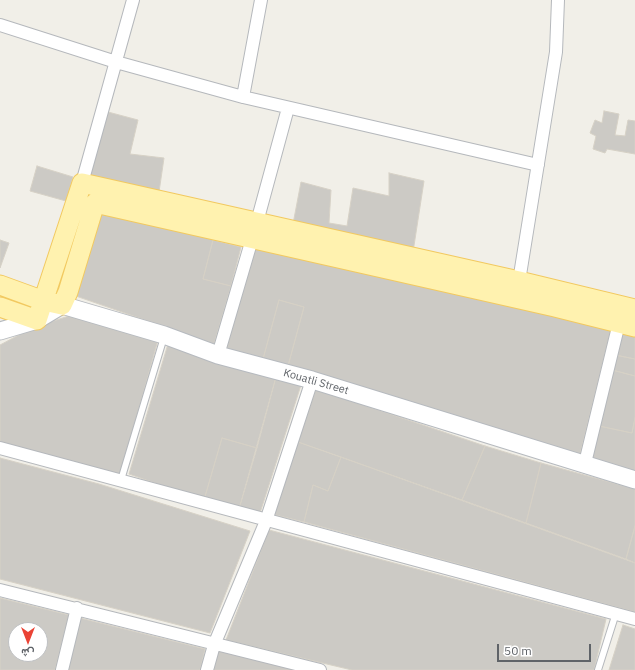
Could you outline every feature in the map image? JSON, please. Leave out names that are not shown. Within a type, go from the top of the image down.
[{"type":"main road","points":[[53,303],[82,183],[254,230],[627,325]]},
{"type":"main road","points":[[0,307],[37,320],[53,303],[68,292],[95,203],[254,230],[519,281],[635,309]]},
{"type":"main road","points":[[0,285],[53,303]]},
{"type":"street","points":[[82,183],[133,0]]},
{"type":"street","points":[[243,97],[261,0]]},
{"type":"street","points":[[519,281],[556,52],[558,0]]},
{"type":"street","points":[[0,25],[116,62],[243,97],[538,166]]},
{"type":"street","points":[[218,355],[288,108]]},
{"type":"street","name":"Kouatli Street","points":[[53,303],[164,335],[218,355],[312,380],[585,463],[635,480]]},
{"type":"street","points":[[0,331],[37,320]]},
{"type":"street","points":[[585,463],[627,325]]},
{"type":"street","points":[[207,670],[214,645],[266,521],[312,380]]},
{"type":"street","points":[[0,448],[266,521],[635,619]]},
{"type":"street","points":[[0,590],[77,608],[214,645],[320,670]]},
{"type":"street","points":[[62,670],[77,608]]},
{"type":"lane","points":[[121,480],[164,335]]},
{"type":"lane","points":[[598,670],[616,613]]},
{"type":"building","points":[[604,111],[619,114],[615,135],[625,136],[628,120],[635,121],[635,154],[607,149],[605,153],[593,149],[596,136],[590,133],[595,120],[602,123]]},
{"type":"building","points":[[108,112],[138,120],[130,154],[164,158],[159,192],[90,175]]},
{"type":"building","points":[[37,166],[73,177],[66,201],[30,191]]},
{"type":"building","points":[[389,173],[424,181],[413,252],[293,224],[301,182],[331,190],[329,223],[347,226],[353,188],[389,196]]},
{"type":"building","points":[[101,205],[213,240],[203,279],[231,286],[214,344],[73,295]]},
{"type":"building","points":[[0,240],[9,243],[0,268]]},
{"type":"building","points":[[213,240],[241,247],[231,286],[203,279]]},
{"type":"building","points":[[255,248],[611,329],[580,454],[288,366],[304,307],[279,300],[263,359],[226,350]]},
{"type":"building","points":[[279,300],[304,307],[288,366],[263,359]]},
{"type":"building","points":[[78,313],[158,340],[120,476],[0,443],[0,345],[32,328]]},
{"type":"building","points":[[621,328],[635,331],[635,359],[615,355]]},
{"type":"building","points":[[168,344],[276,377],[257,448],[222,438],[204,500],[129,474]]},
{"type":"building","points":[[615,355],[635,359],[635,376],[612,370]]},
{"type":"building","points":[[612,370],[635,376],[635,418],[632,433],[599,426]]},
{"type":"building","points":[[276,377],[301,385],[260,513],[239,509]]},
{"type":"building","points":[[316,389],[485,446],[462,500],[298,442]]},
{"type":"building","points":[[635,418],[635,480],[590,465],[599,426],[632,433]]},
{"type":"building","points":[[222,438],[257,448],[239,509],[204,500]]},
{"type":"building","points":[[298,442],[341,457],[328,491],[313,485],[304,522],[268,513]]},
{"type":"building","points":[[485,446],[541,463],[526,523],[462,500]]},
{"type":"building","points":[[341,457],[635,563],[635,612],[304,522],[313,485],[328,491]]},
{"type":"building","points":[[0,458],[99,484],[250,531],[210,633],[0,579]]},
{"type":"building","points":[[541,463],[635,489],[635,526],[626,559],[526,523]]},
{"type":"building","points":[[635,526],[635,563],[626,559]]},
{"type":"building","points":[[269,530],[606,619],[594,670],[352,670],[226,640]]},
{"type":"building","points":[[0,598],[69,615],[55,670],[0,670]]},
{"type":"building","points":[[80,618],[205,649],[200,670],[67,670]]},
{"type":"building","points":[[623,625],[635,629],[635,670],[609,670]]},
{"type":"building","points":[[218,648],[307,670],[213,670]]}]
